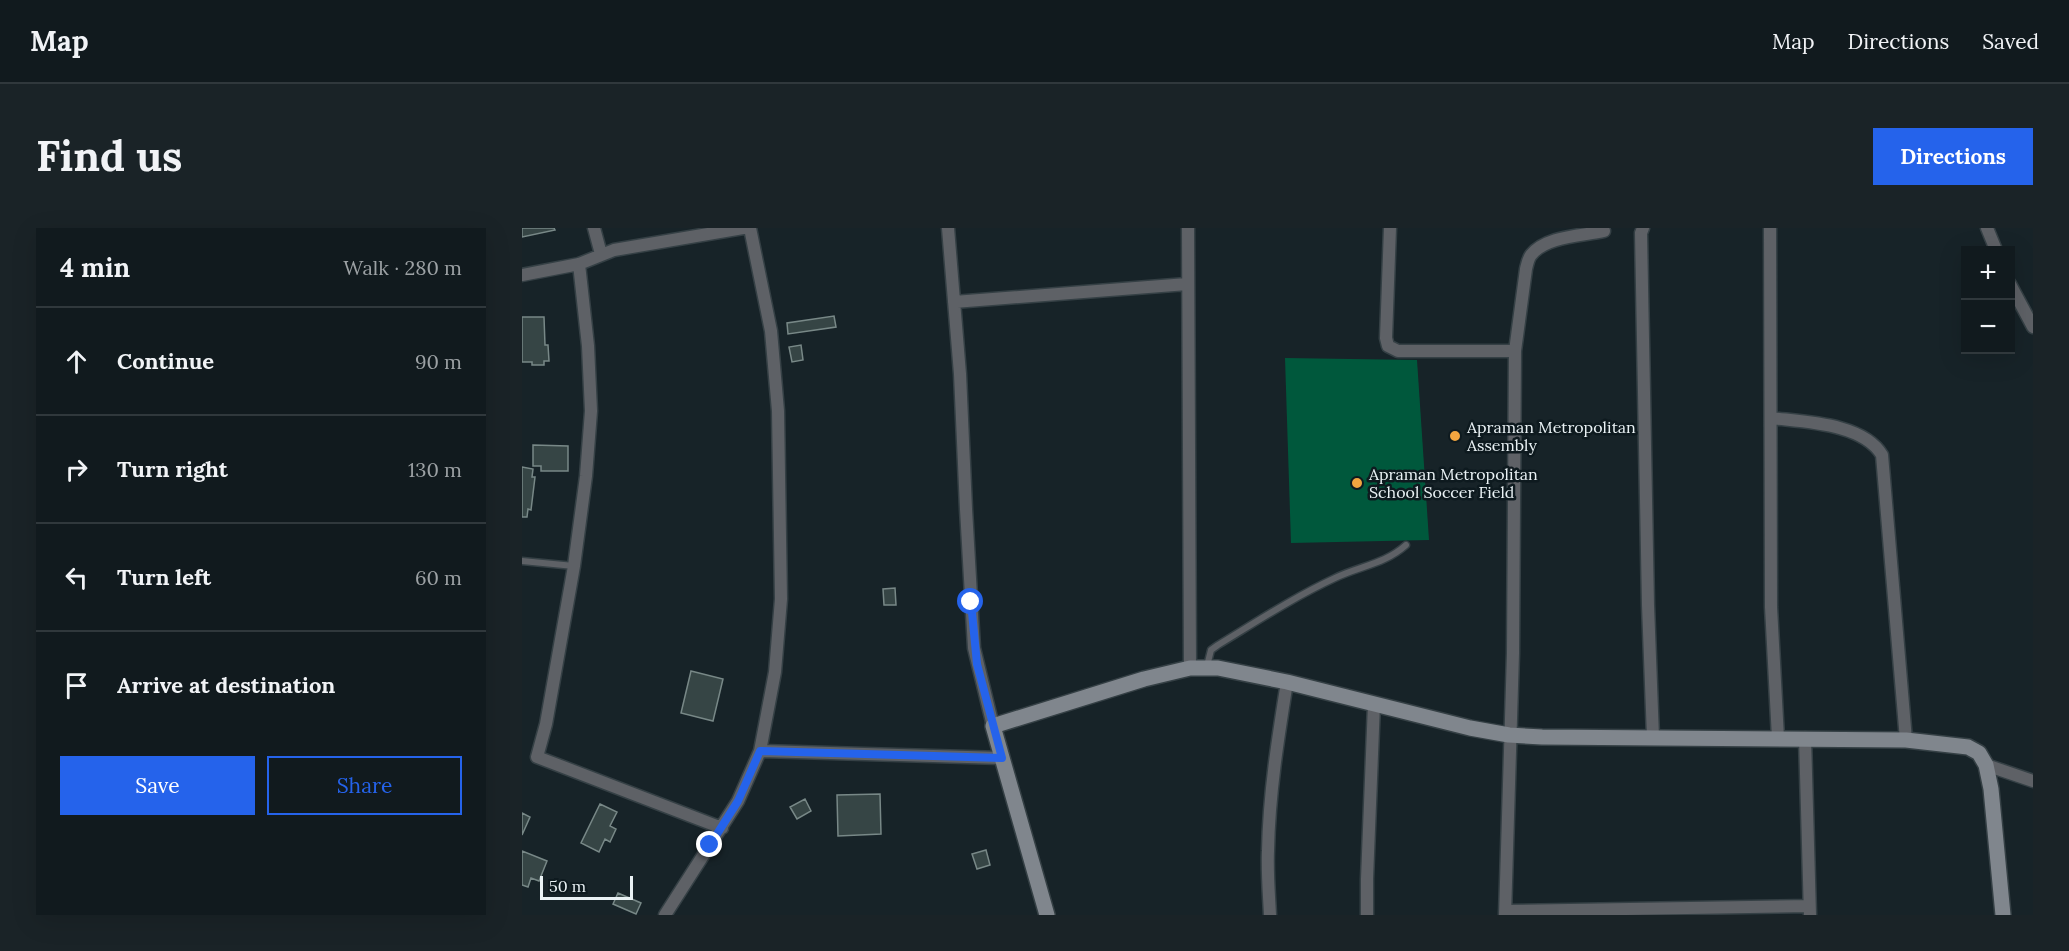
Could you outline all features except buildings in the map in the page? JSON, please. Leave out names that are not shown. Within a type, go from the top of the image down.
[{"type":"street","points":[[594,228],[601,254]]},
{"type":"street","points":[[522,275],[579,264],[614,250],[743,228]]},
{"type":"street","points":[[665,915],[738,801],[760,751],[774,672],[781,599],[778,411],[771,331],[750,228]]},
{"type":"street","points":[[948,228],[960,374],[974,648],[993,726],[1047,915]]},
{"type":"street","points":[[1188,228],[1190,668]]},
{"type":"street","points":[[1390,228],[1386,338],[1389,346],[1398,351],[1515,351]]},
{"type":"street","points":[[1643,228],[1641,232],[1648,605],[1653,738]]},
{"type":"street","points":[[1770,228],[1771,607],[1778,738]]},
{"type":"street","points":[[1987,228],[1994,246]]},
{"type":"street","points":[[1604,231],[1557,240],[1541,247],[1530,256],[1526,269],[1515,351],[1513,653],[1505,913],[1810,911],[1805,738]]},
{"type":"street","points":[[579,264],[588,346],[591,411],[586,476],[574,566],[546,724],[537,757],[722,828]]},
{"type":"street","points":[[954,302],[1187,284]]},
{"type":"street","points":[[2015,293],[2033,327]]},
{"type":"street","points":[[1771,418],[1845,429],[1877,446],[1882,455],[1906,740]]},
{"type":"street","points":[[993,726],[1144,679],[1190,668],[1218,668],[1287,682],[1470,728],[1509,735],[1906,740],[1968,747],[1978,753],[1986,765],[1991,789],[2003,915]]},
{"type":"street","points":[[1270,915],[1267,854],[1270,804],[1287,682]]},
{"type":"street","points":[[1367,915],[1374,704]]},
{"type":"street","points":[[760,751],[1002,758]]},
{"type":"street","points":[[1986,765],[2033,781]]},
{"type":"lane","points":[[1207,668],[1211,650],[1218,645],[1323,584],[1383,561],[1406,545]]},
{"type":"lane","points":[[522,561],[574,566]]},
{"type":"green space","name":"Apraman Metropolitan School Soccer Field","points":[[1285,358],[1417,360],[1429,540],[1291,543]]},
{"type":"place","name":"Apraman Metropolitan Assembly","points":[[1455,436]]},
{"type":"place","name":"Apraman Metropolitan School Soccer Field","points":[[1357,483]]},
{"type":"route","points":[[710,845],[738,801],[760,751],[1002,758],[977,664],[971,602]]}]
